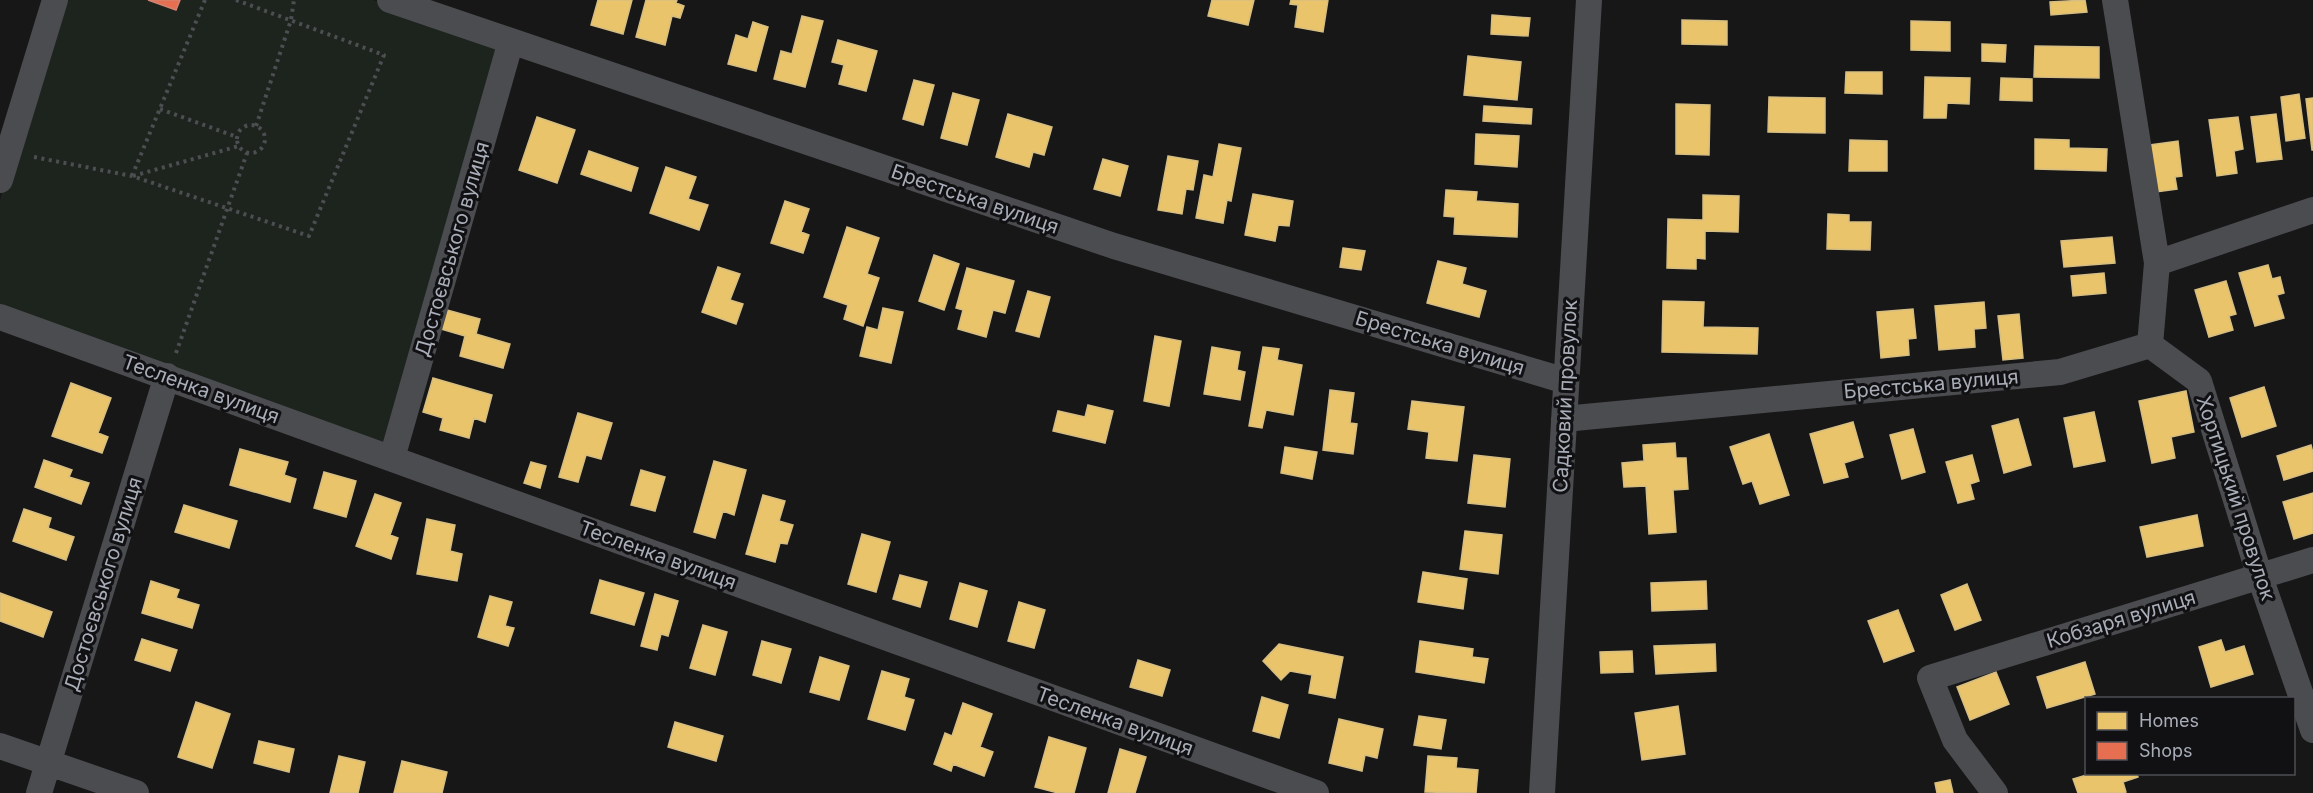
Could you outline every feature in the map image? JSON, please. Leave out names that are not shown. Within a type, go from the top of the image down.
[{"type":"street","points":[[0,180],[55,0]]},
{"type":"street","name":"Брестська вулиця","points":[[390,0],[1114,246],[1566,381]]},
{"type":"street","name":"Садковий провулок","points":[[1542,793],[1589,0]]},
{"type":"street","points":[[2115,0],[2157,263],[2150,345]]},
{"type":"street","name":"Достоєвського вулиця","points":[[392,458],[512,41]]},
{"type":"street","points":[[2157,263],[2313,210]]},
{"type":"street","name":"Тесленка вулиця","points":[[0,317],[1316,793]]},
{"type":"street","name":"Брестська вулиця","points":[[1564,418],[2060,372],[2150,345]]},
{"type":"street","name":"Хортицький провулок","points":[[2150,345],[2199,381],[2260,577],[2313,730]]},
{"type":"street","name":"Достоєвського вулиця","points":[[39,793],[167,376]]},
{"type":"street","name":"Кобзаря вулиця","points":[[1995,793],[1955,740],[1930,678],[2313,560]]},
{"type":"street","points":[[0,746],[136,793]]},
{"type":"path","points":[[132,176],[205,0]]},
{"type":"path","points":[[9,152],[132,176],[309,236],[384,55],[236,0]]},
{"type":"path","points":[[256,126],[291,20],[294,0]]},
{"type":"path","points":[[160,109],[237,137]]},
{"type":"path","points":[[256,126],[265,136],[265,144],[261,150],[247,153],[239,146],[237,137],[244,127],[256,126]]},
{"type":"path","points":[[132,176],[239,146]]},
{"type":"path","points":[[167,376],[247,153]]},
{"type":"shaded area","points":[[61,0],[373,0],[504,45],[388,450],[0,311],[0,200]]},
{"type":"building: Homes","points":[[598,0],[632,0],[623,34],[591,25]]},
{"type":"building: Homes","points":[[646,0],[677,0],[676,3],[684,6],[680,18],[672,16],[665,45],[636,37]]},
{"type":"building: Homes","points":[[1212,0],[1254,0],[1248,25],[1208,16]]},
{"type":"building: Homes","points":[[1291,0],[1328,0],[1323,32],[1295,27],[1298,5],[1290,4]]},
{"type":"building: Homes","points":[[2085,0],[2087,12],[2051,15],[2050,2]]},
{"type":"building: Homes","points":[[1492,15],[1530,18],[1528,36],[1491,34]]},
{"type":"building: Homes","points":[[802,16],[823,21],[805,87],[774,79],[781,51],[792,54]]},
{"type":"building: Homes","points":[[1682,20],[1727,21],[1727,45],[1682,44]]},
{"type":"building: Homes","points":[[1911,21],[1950,22],[1950,51],[1911,50]]},
{"type":"building: Homes","points":[[753,22],[768,27],[756,71],[728,64],[736,35],[748,39]]},
{"type":"building: Homes","points":[[838,40],[877,51],[866,91],[839,84],[844,65],[832,62]]},
{"type":"building: Homes","points":[[1982,44],[2006,45],[2005,62],[1982,61]]},
{"type":"building: Homes","points":[[2035,46],[2099,47],[2099,78],[2034,77]]},
{"type":"building: Homes","points":[[1468,56],[1521,62],[1517,100],[1464,95]]},
{"type":"building: Homes","points":[[1846,72],[1882,72],[1882,94],[1845,93]]},
{"type":"building: Homes","points":[[1925,77],[1970,78],[1969,104],[1947,103],[1946,118],[1924,118]]},
{"type":"building: Homes","points":[[2001,78],[2032,79],[2032,101],[2000,100]]},
{"type":"building: Homes","points":[[914,80],[934,85],[923,125],[903,119]]},
{"type":"building: Homes","points":[[953,93],[979,100],[967,145],[941,138]]},
{"type":"building: Homes","points":[[2299,94],[2305,138],[2286,141],[2281,97]]},
{"type":"building: Homes","points":[[1769,97],[1825,98],[1825,133],[1768,132]]},
{"type":"building: Homes","points":[[2313,98],[2313,150],[2312,150],[2306,99]]},
{"type":"building: Homes","points":[[1676,104],[1710,105],[1709,155],[1676,154]]},
{"type":"building: Homes","points":[[1484,106],[1532,109],[1531,124],[1483,121]]},
{"type":"building: Homes","points":[[1008,114],[1052,127],[1044,155],[1033,152],[1029,167],[996,157]]},
{"type":"building: Homes","points":[[2276,114],[2282,159],[2257,162],[2251,117]]},
{"type":"building: Homes","points":[[537,117],[575,130],[557,183],[519,170]]},
{"type":"building: Homes","points":[[2238,117],[2243,149],[2234,151],[2237,173],[2217,176],[2209,120]]},
{"type":"building: Homes","points":[[1476,134],[1519,136],[1517,167],[1475,164]]},
{"type":"building: Homes","points":[[2035,139],[2069,140],[2069,148],[2107,149],[2106,171],[2035,169]]},
{"type":"building: Homes","points":[[1850,140],[1887,141],[1887,171],[1849,171]]},
{"type":"building: Homes","points":[[2178,141],[2182,176],[2175,177],[2177,189],[2156,192],[2150,145]]},
{"type":"building: Homes","points":[[1219,144],[1241,148],[1231,201],[1227,200],[1223,223],[1196,218],[1204,175],[1213,177]]},
{"type":"building: Homes","points":[[589,151],[638,168],[631,191],[581,174]]},
{"type":"building: Homes","points":[[1168,156],[1198,161],[1193,190],[1186,189],[1182,214],[1158,210]]},
{"type":"building: Homes","points":[[1103,159],[1128,166],[1120,196],[1094,189]]},
{"type":"building: Homes","points":[[666,167],[696,177],[688,199],[708,205],[699,230],[650,213]]},
{"type":"building: Homes","points":[[1446,190],[1477,192],[1476,201],[1518,204],[1517,237],[1454,234],[1455,217],[1444,216]]},
{"type":"building: Homes","points":[[1253,194],[1293,201],[1289,226],[1278,225],[1275,241],[1245,235]]},
{"type":"building: Homes","points":[[1703,195],[1739,196],[1738,232],[1705,231],[1705,259],[1696,258],[1696,269],[1667,268],[1668,219],[1703,220]]},
{"type":"building: Homes","points":[[785,201],[809,209],[801,232],[809,235],[803,253],[771,243]]},
{"type":"building: Homes","points":[[1828,214],[1849,215],[1849,222],[1871,222],[1870,250],[1827,249]]},
{"type":"building: Homes","points":[[847,227],[879,238],[867,274],[879,278],[863,326],[844,319],[848,305],[824,297]]},
{"type":"building: Homes","points":[[2112,237],[2115,263],[2064,267],[2061,241]]},
{"type":"building: Homes","points":[[1343,248],[1365,251],[1361,270],[1340,267]]},
{"type":"building: Homes","points":[[934,255],[959,264],[944,310],[919,301]]},
{"type":"building: Homes","points":[[1438,261],[1466,268],[1462,284],[1486,291],[1479,317],[1427,303]]},
{"type":"building: Homes","points":[[2268,265],[2272,279],[2280,277],[2284,293],[2277,295],[2284,318],[2255,326],[2239,273]]},
{"type":"building: Homes","points":[[718,267],[740,274],[730,300],[743,304],[736,324],[702,312]]},
{"type":"building: Homes","points":[[967,268],[1014,281],[1005,313],[993,310],[986,337],[958,329],[963,310],[956,308]]},
{"type":"building: Homes","points":[[2104,273],[2106,293],[2073,296],[2071,276]]},
{"type":"building: Homes","points":[[2226,281],[2236,314],[2229,316],[2233,330],[2209,337],[2195,290]]},
{"type":"building: Homes","points":[[1028,291],[1050,297],[1039,337],[1016,331]]},
{"type":"building: Homes","points":[[1663,301],[1704,302],[1703,327],[1758,328],[1757,354],[1662,352]]},
{"type":"building: Homes","points":[[1984,302],[1986,328],[1974,329],[1975,347],[1939,350],[1935,306]]},
{"type":"building: Homes","points":[[883,308],[903,312],[891,363],[860,356],[867,327],[878,330]]},
{"type":"building: Homes","points":[[1913,309],[1916,338],[1908,339],[1909,355],[1881,358],[1877,312]]},
{"type":"building: Homes","points":[[447,310],[480,319],[476,334],[510,344],[503,368],[460,356],[465,336],[441,329]]},
{"type":"building: Homes","points":[[2019,314],[2023,358],[2003,360],[1998,316]]},
{"type":"building: Homes","points":[[1155,336],[1181,341],[1169,406],[1144,401]]},
{"type":"building: Homes","points":[[1212,347],[1240,352],[1237,370],[1245,372],[1240,400],[1204,394]]},
{"type":"building: Homes","points":[[1263,347],[1279,349],[1277,360],[1302,365],[1293,415],[1266,410],[1262,428],[1249,426]]},
{"type":"building: Homes","points":[[433,378],[492,395],[485,422],[474,418],[469,438],[440,430],[443,418],[423,412]]},
{"type":"building: Homes","points":[[71,383],[111,398],[98,433],[108,437],[102,453],[52,436]]},
{"type":"building: Homes","points":[[2264,387],[2276,426],[2242,437],[2230,398]]},
{"type":"building: Homes","points":[[1330,390],[1354,393],[1350,423],[1357,424],[1353,454],[1323,450]]},
{"type":"building: Homes","points":[[2186,391],[2194,432],[2171,437],[2175,458],[2152,463],[2139,401]]},
{"type":"building: Homes","points":[[1412,401],[1464,407],[1457,461],[1426,458],[1429,432],[1408,429]]},
{"type":"building: Homes","points":[[1088,405],[1113,411],[1105,443],[1053,431],[1058,411],[1085,417]]},
{"type":"building: Homes","points":[[2094,412],[2105,461],[2074,467],[2064,418]]},
{"type":"building: Homes","points":[[578,413],[612,423],[601,459],[586,455],[578,482],[559,477]]},
{"type":"building: Homes","points":[[2018,419],[2031,465],[2004,473],[1992,426]]},
{"type":"building: Homes","points":[[1853,422],[1863,457],[1844,463],[1848,477],[1824,483],[1810,434]]},
{"type":"building: Homes","points":[[1913,429],[1925,472],[1902,479],[1890,435]]},
{"type":"building: Homes","points":[[1769,434],[1789,495],[1760,504],[1752,481],[1743,484],[1730,447]]},
{"type":"building: Homes","points":[[1675,443],[1676,458],[1686,458],[1688,489],[1673,490],[1676,532],[1649,534],[1646,486],[1624,487],[1622,463],[1644,461],[1643,445]]},
{"type":"building: Homes","points":[[2311,445],[2313,471],[2284,480],[2277,456]]},
{"type":"building: Homes","points":[[1285,447],[1317,452],[1312,479],[1281,473]]},
{"type":"building: Homes","points":[[240,449],[288,462],[284,475],[296,479],[290,502],[230,485]]},
{"type":"building: Homes","points":[[1474,455],[1510,459],[1505,507],[1468,503]]},
{"type":"building: Homes","points":[[1972,455],[1979,481],[1970,484],[1974,499],[1958,503],[1946,462]]},
{"type":"building: Homes","points":[[44,460],[72,470],[69,477],[89,483],[81,504],[35,487]]},
{"type":"building: Homes","points":[[714,461],[746,470],[734,515],[723,511],[715,538],[694,532]]},
{"type":"building: Homes","points":[[531,462],[546,466],[540,488],[524,483]]},
{"type":"building: Homes","points":[[641,470],[665,477],[655,511],[631,505]]},
{"type":"building: Homes","points":[[324,472],[356,481],[346,517],[314,508]]},
{"type":"building: Homes","points":[[2313,493],[2313,533],[2294,539],[2283,502]]},
{"type":"building: Homes","points":[[375,494],[401,503],[390,535],[398,538],[391,559],[356,546]]},
{"type":"building: Homes","points":[[763,495],[785,501],[779,521],[793,525],[787,544],[780,543],[775,562],[746,554]]},
{"type":"building: Homes","points":[[184,505],[237,521],[229,548],[175,532]]},
{"type":"building: Homes","points":[[24,509],[51,518],[48,528],[74,537],[66,560],[13,541]]},
{"type":"building: Homes","points":[[2197,515],[2203,546],[2147,557],[2140,527]]},
{"type":"building: Homes","points":[[427,519],[455,525],[450,551],[462,554],[457,581],[417,574]]},
{"type":"building: Homes","points":[[1465,531],[1502,535],[1498,574],[1460,569]]},
{"type":"building: Homes","points":[[862,534],[890,542],[876,592],[848,584]]},
{"type":"building: Homes","points":[[1423,572],[1467,579],[1463,609],[1418,602]]},
{"type":"building: Homes","points":[[900,575],[927,582],[920,607],[893,599]]},
{"type":"building: Homes","points":[[600,580],[644,593],[634,625],[591,613]]},
{"type":"building: Homes","points":[[151,581],[179,590],[176,598],[199,605],[192,628],[142,613]]},
{"type":"building: Homes","points":[[1706,581],[1707,609],[1652,611],[1651,583]]},
{"type":"building: Homes","points":[[960,583],[987,591],[977,627],[950,619]]},
{"type":"building: Homes","points":[[1967,584],[1981,620],[1955,630],[1941,595]]},
{"type":"building: Homes","points":[[0,593],[52,612],[43,637],[0,621]]},
{"type":"building: Homes","points":[[655,594],[678,601],[668,636],[661,634],[657,650],[641,646]]},
{"type":"building: Homes","points":[[490,596],[512,602],[505,626],[514,628],[508,646],[478,637]]},
{"type":"building: Homes","points":[[1019,602],[1045,610],[1034,648],[1008,641]]},
{"type":"building: Homes","points":[[1898,610],[1914,651],[1884,662],[1868,621]]},
{"type":"building: Homes","points":[[703,625],[727,632],[715,675],[690,668]]},
{"type":"building: Homes","points":[[142,639],[177,650],[170,671],[135,660]]},
{"type":"building: Homes","points":[[2221,640],[2225,652],[2244,646],[2253,674],[2211,687],[2199,647]]},
{"type":"building: Homes","points":[[762,641],[791,649],[781,683],[753,675]]},
{"type":"building: Homes","points":[[1420,641],[1473,649],[1472,657],[1488,659],[1484,683],[1416,672]]},
{"type":"building: Homes","points":[[1279,644],[1343,657],[1335,698],[1309,693],[1312,675],[1290,671],[1281,680],[1263,661]]},
{"type":"building: Homes","points":[[1715,644],[1716,671],[1656,674],[1654,646]]},
{"type":"building: Homes","points":[[1632,651],[1633,672],[1601,673],[1600,652]]},
{"type":"building: Homes","points":[[820,657],[849,666],[839,700],[810,692]]},
{"type":"building: Homes","points":[[1138,660],[1170,670],[1162,696],[1130,687]]},
{"type":"building: Homes","points":[[2085,662],[2095,694],[2047,708],[2037,677]]},
{"type":"building: Homes","points":[[882,671],[909,679],[904,697],[914,700],[905,730],[868,719]]},
{"type":"building: Homes","points":[[1996,672],[2009,704],[1970,720],[1957,687]]},
{"type":"building: Homes","points":[[1262,697],[1288,705],[1279,738],[1253,731]]},
{"type":"building: Homes","points":[[196,702],[230,714],[212,768],[178,757]]},
{"type":"building: Homes","points":[[963,703],[992,714],[980,747],[993,752],[984,776],[953,764],[951,771],[934,764],[945,733],[952,736]]},
{"type":"building: Homes","points":[[1678,706],[1685,754],[1642,760],[1635,713]]},
{"type":"building: Homes","points":[[1419,716],[1446,720],[1441,749],[1414,745]]},
{"type":"building: Homes","points":[[1339,719],[1383,729],[1377,758],[1365,755],[1362,771],[1329,763]]},
{"type":"building: Homes","points":[[675,722],[723,736],[716,761],[668,747]]},
{"type":"building: Homes","points":[[1049,737],[1086,748],[1074,793],[1058,793],[1035,787]]},
{"type":"building: Homes","points":[[259,741],[294,749],[289,772],[254,763]]},
{"type":"building: Homes","points":[[1120,749],[1146,757],[1135,793],[1108,793]]},
{"type":"building: Homes","points":[[339,756],[365,762],[358,793],[330,793]]},
{"type":"building: Homes","points":[[1428,756],[1457,758],[1456,768],[1478,770],[1476,793],[1425,792]]},
{"type":"building: Homes","points":[[402,761],[447,772],[442,793],[394,793]]},
{"type":"building: Homes","points":[[2087,775],[2137,775],[2138,777],[2123,782],[2126,792],[2123,793],[2078,793],[2073,779]]},
{"type":"building: Homes","points":[[1950,780],[1953,793],[1937,793],[1935,783]]},
{"type":"building: Shops","points":[[148,0],[180,0],[176,10]]}]
